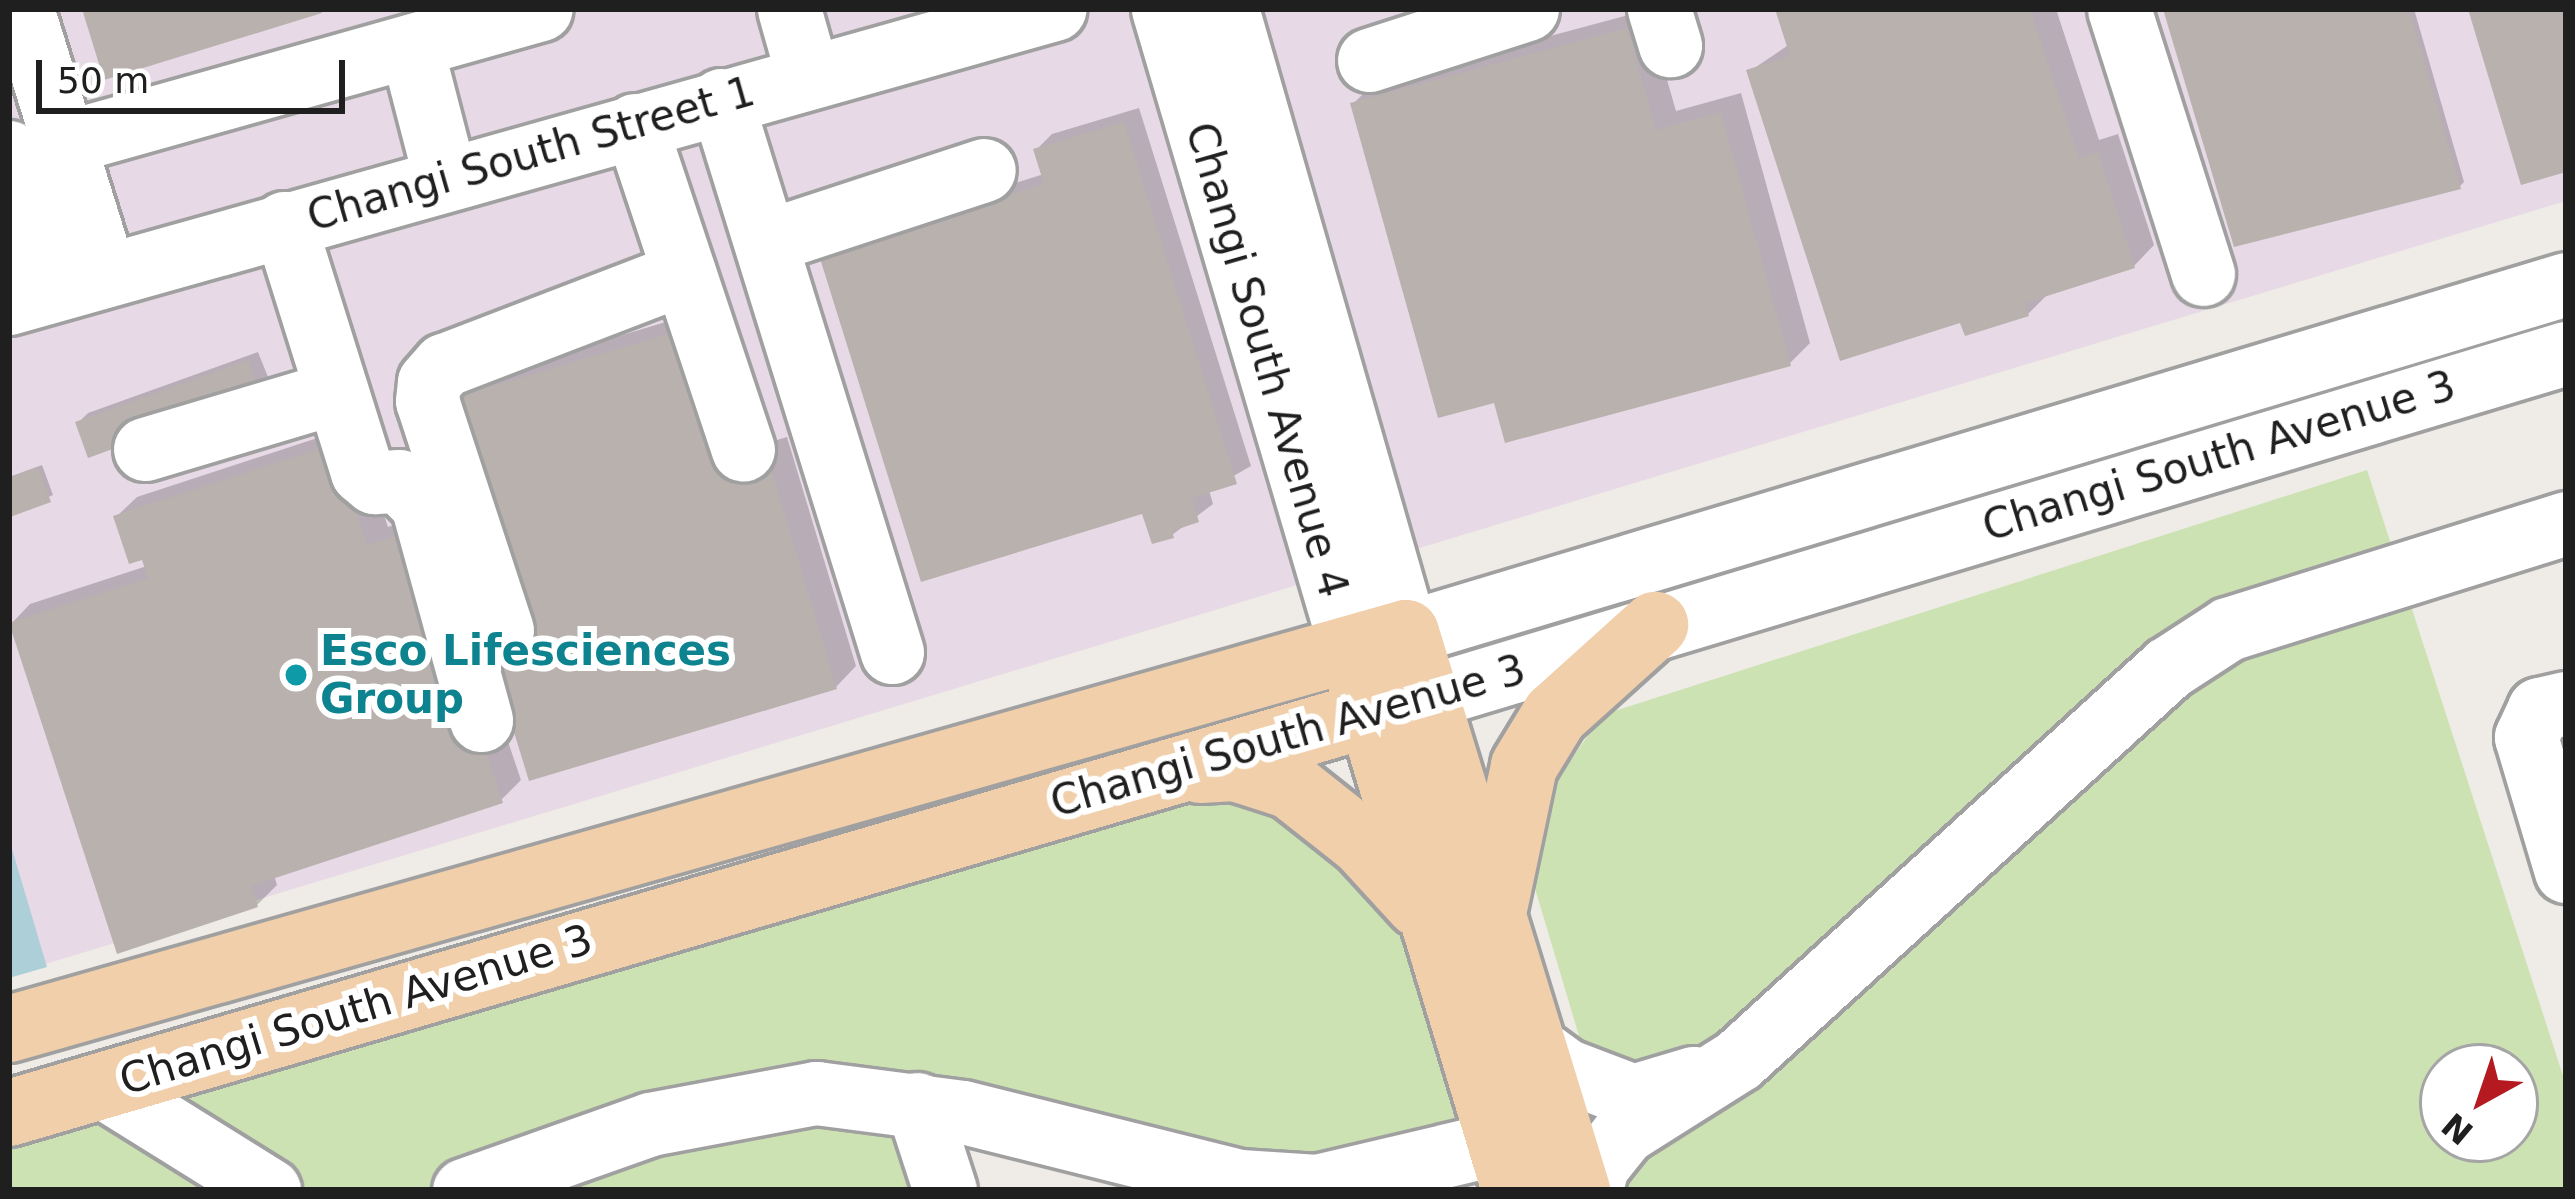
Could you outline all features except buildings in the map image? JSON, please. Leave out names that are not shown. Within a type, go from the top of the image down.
[{"type":"main road","points":[[1577,1190],[1522,1147],[1461,917],[1500,852],[1524,766],[1555,715],[1655,626]]},
{"type":"main road","name":"Changi South Avenue 4","points":[[1378,640],[1461,917]]},
{"type":"main road","name":"Changi South Avenue 3","points":[[9,1029],[1378,640]]},
{"type":"main road","name":"Changi South Avenue 3","points":[[9,1113],[1397,705]]},
{"type":"main road","points":[[1165,771],[1235,768],[1291,786],[1461,917],[1535,1048],[1522,1147]]},
{"type":"street","points":[[22,9],[26,172],[54,289]]},
{"type":"street","points":[[26,172],[411,46],[541,9]]},
{"type":"street","points":[[789,9],[808,76]]},
{"type":"street","name":"Changi South Street 1","points":[[54,289],[1054,9]]},
{"type":"street","name":"Changi South Avenue 4","points":[[1163,9],[1378,640]]},
{"type":"street","name":"Changi South Avenue 4","points":[[1227,9],[1378,640]]},
{"type":"street","points":[[1369,60],[1527,9]]},
{"type":"street","points":[[2119,9],[2203,274]]},
{"type":"street","points":[[411,46],[445,177]]},
{"type":"street","points":[[722,100],[892,652]]},
{"type":"street","points":[[635,125],[743,450]]},
{"type":"street","points":[[768,241],[984,170]]},
{"type":"street","points":[[284,223],[362,472],[374,482],[399,481],[422,504],[481,720]]},
{"type":"street","points":[[502,630],[427,401],[429,382],[444,365],[684,273]]},
{"type":"street","name":"Changi South Avenue 3","points":[[1378,640],[2566,284]]},
{"type":"street","name":"Changi South Avenue 3","points":[[1397,705],[2566,353]]},
{"type":"street","points":[[145,449],[336,392]]},
{"type":"street","points":[[1591,1190],[1597,1166],[1624,1132],[1721,1070],[2168,668],[2228,629],[2566,523]]},
{"type":"street","points":[[2566,703],[2539,709],[2527,737],[2566,871]]},
{"type":"street","points":[[1535,1048],[1565,1070],[1633,1096],[1721,1070]]},
{"type":"street","points":[[103,1085],[268,1190]]},
{"type":"street","points":[[464,1190],[610,1136],[720,1108],[816,1093],[917,1104],[1240,1181],[1317,1186],[1522,1147]]},
{"type":"street","points":[[917,1104],[945,1190]]},
{"type":"shaded area","points":[[9,9],[2566,9],[2566,201],[9,975]]},
{"type":"green space","points":[[2367,470],[2566,1085],[2566,1190],[1625,1190],[1519,835],[1602,715]]},
{"type":"green space","points":[[1166,772],[1362,842],[1497,1135],[1390,1172],[963,1111],[922,1190],[9,1190],[9,1113]]},
{"type":"water","points":[[9,839],[47,967],[9,978]]},
{"type":"place","name":"Esco Lifesciences Group","points":[[296,675]]}]
